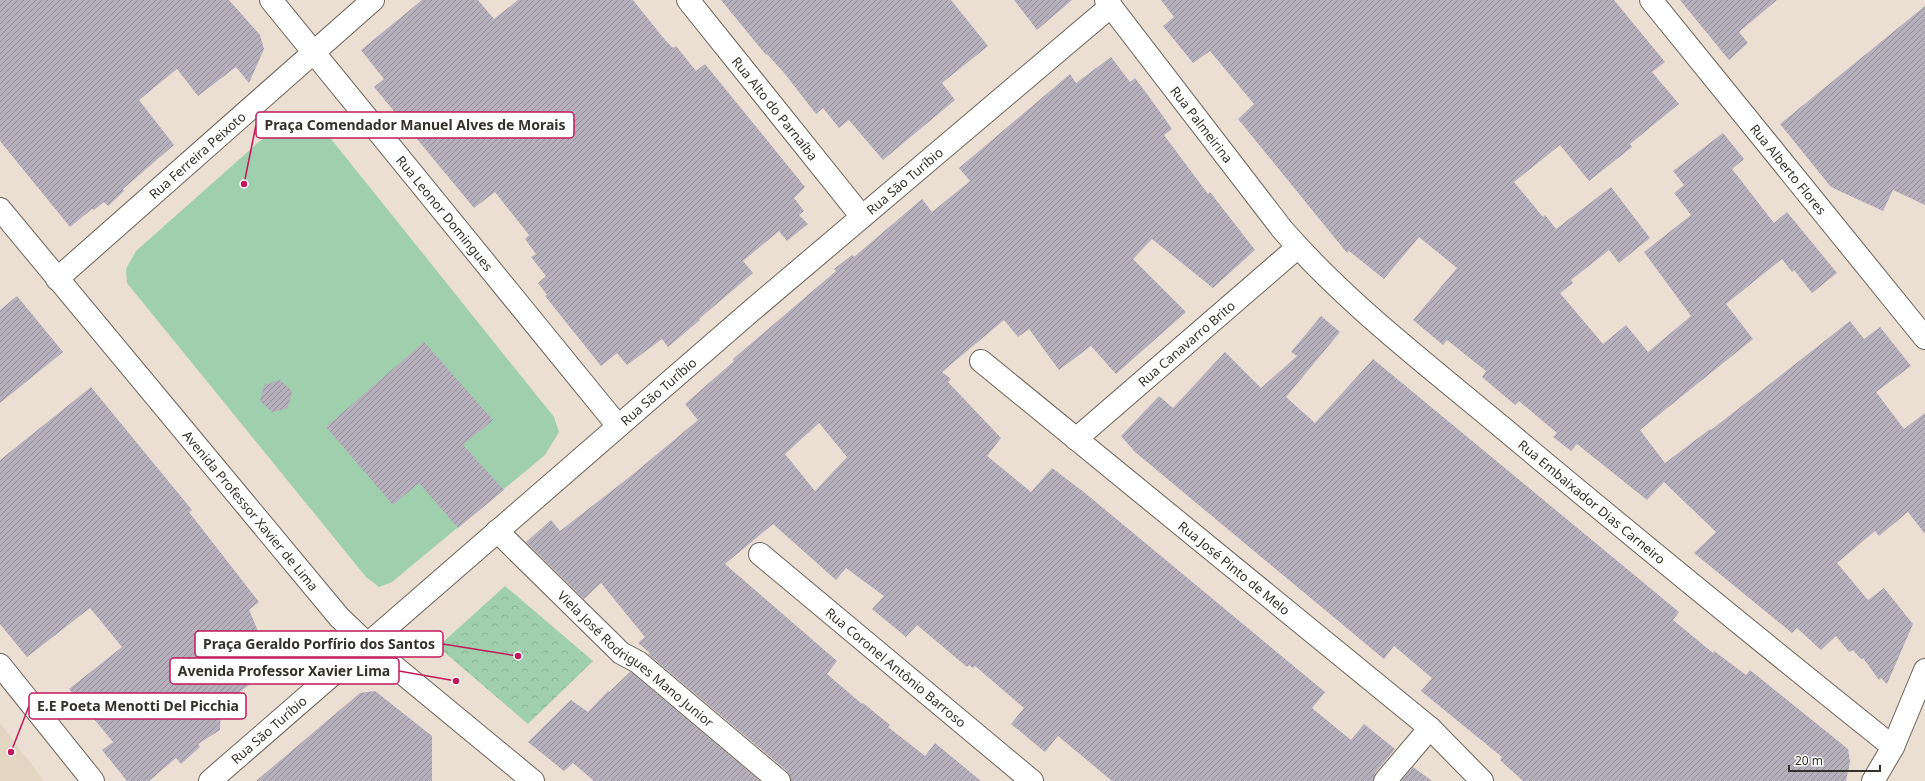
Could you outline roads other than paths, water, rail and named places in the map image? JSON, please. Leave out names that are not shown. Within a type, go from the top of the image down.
[{"type":"street","name":"Rua Leonor Domingues","points":[[271,0],[618,426]]},
{"type":"street","name":"Rua Ferreira Peixoto","points":[[57,279],[373,0]]},
{"type":"street","name":"Rua Alto do Parnaíba","points":[[688,0],[862,217]]},
{"type":"street","name":"Rua Alberto Flores","points":[[1651,0],[1925,338]]},
{"type":"street","name":"Rua São Turíbio","points":[[210,781],[618,426],[1109,3]]},
{"type":"street","name":"Rua Palmeirina","points":[[1109,3],[1298,247]]},
{"type":"street","name":"Avenida Professor Xavier de Lima","points":[[0,209],[339,617],[367,644],[534,781]]},
{"type":"street","name":"Rua Canavarro Brito","points":[[1076,439],[1298,247]]},
{"type":"street","name":"Rua Embaixador Dias Carneiro","points":[[1298,247],[1341,290],[1405,346],[1726,612],[1893,747]]},
{"type":"street","name":"Rua José Pinto de Melo","points":[[981,361],[1430,728],[1482,781]]},
{"type":"street","name":"Viela José Rodrigues Mano Junior","points":[[497,531],[621,653],[638,662],[780,781]]},
{"type":"street","name":"Rua Coronel Antônio Barroso","points":[[760,554],[1032,781]]},
{"type":"street","points":[[0,665],[93,781]]},
{"type":"street","points":[[1873,781],[1893,747],[1925,670]]},
{"type":"street","points":[[1385,781],[1430,728]]},
{"type":"place","name":"Praça Comendador Manuel Alves de Morais","points":[[244,184]]},
{"type":"place","name":"Praça Geraldo Porfírio dos Santos","points":[[518,656]]},
{"type":"place","name":"Avenida Professor Xavier Lima","points":[[456,681]]},
{"type":"place","name":"E.E Poeta Menotti Del Picchia","points":[[11,752]]}]
